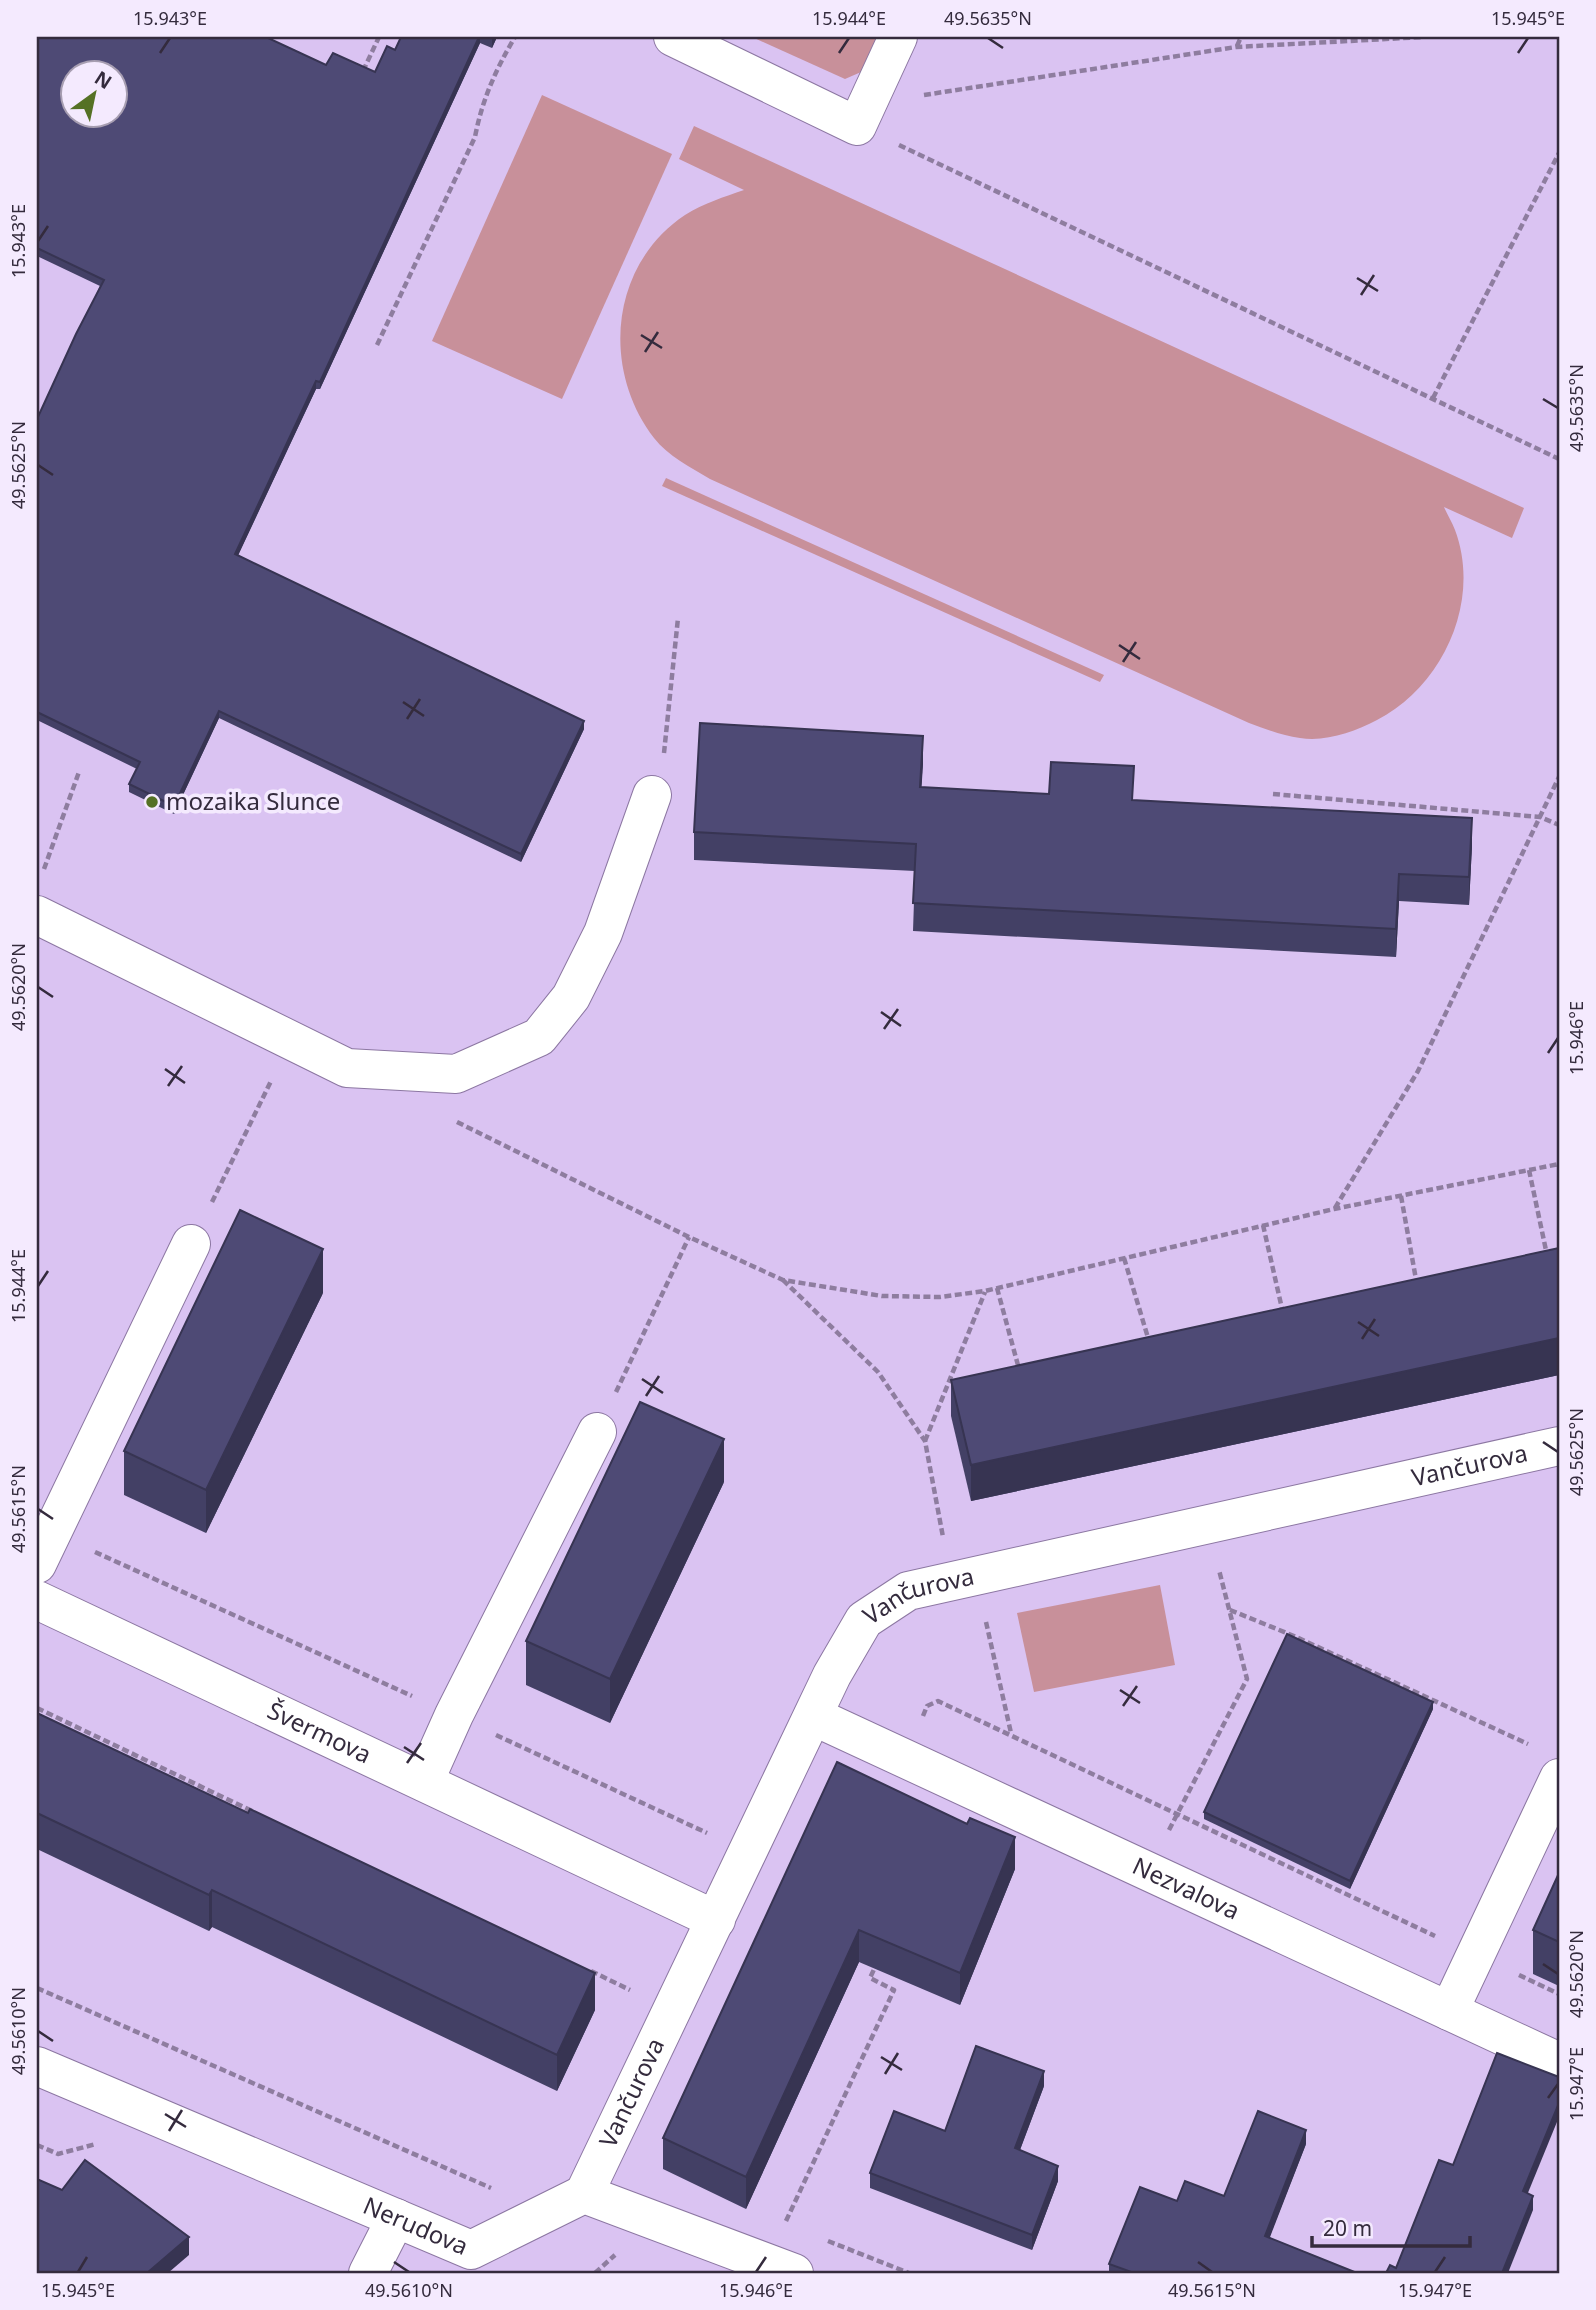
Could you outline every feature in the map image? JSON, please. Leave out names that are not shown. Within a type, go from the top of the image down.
[{"type":"street","points":[[673,37],[863,114],[898,37]]},
{"type":"street","points":[[37,915],[347,1068],[456,1074],[539,1037],[571,997],[603,933],[652,795]]},
{"type":"street","points":[[44,1548],[191,1244]]},
{"type":"street","points":[[424,1782],[454,1715],[597,1432]]},
{"type":"street","name":"Vančurova","points":[[584,2194],[832,1675],[864,1620],[908,1591],[1559,1446]]},
{"type":"street","name":"Švermova","points":[[37,1600],[716,1920]]},
{"type":"street","name":"Nezvalova","points":[[813,1716],[1559,2062]]},
{"type":"street","points":[[1449,2011],[1559,1778]]},
{"type":"street","name":"Nerudova","points":[[37,2066],[471,2250],[584,2194]]},
{"type":"street","points":[[584,2194],[794,2273]]},
{"type":"street","points":[[368,2273],[396,2218]]},
{"type":"path","points":[[361,74],[379,37]]},
{"type":"path","points":[[377,345],[474,137],[478,117],[494,74],[515,37]]},
{"type":"path","points":[[1236,47],[1241,37]]},
{"type":"path","points":[[863,114],[1236,47],[1424,37]]},
{"type":"path","points":[[863,114],[1559,459]]},
{"type":"path","points":[[1433,398],[1559,153]]},
{"type":"path","points":[[652,795],[666,745],[678,618]]},
{"type":"path","points":[[42,875],[79,772]]},
{"type":"path","points":[[1335,1209],[1418,1071],[1559,777]]},
{"type":"path","points":[[1273,794],[1540,817],[1559,825]]},
{"type":"path","points":[[191,1244],[290,1040]]},
{"type":"path","points":[[457,1122],[689,1237],[783,1280],[882,1296],[940,1297],[985,1291],[1335,1209],[1559,1164]]},
{"type":"path","points":[[1529,1170],[1548,1260]]},
{"type":"path","points":[[1401,1196],[1417,1288]]},
{"type":"path","points":[[1263,1225],[1284,1317]]},
{"type":"path","points":[[597,1432],[689,1237]]},
{"type":"path","points":[[1124,1258],[1151,1346]]},
{"type":"path","points":[[783,1280],[878,1372],[925,1441],[944,1542]]},
{"type":"path","points":[[997,1288],[1020,1375]]},
{"type":"path","points":[[925,1441],[985,1291]]},
{"type":"path","points":[[44,1548],[454,1715],[748,1852]]},
{"type":"path","points":[[975,1576],[1011,1734]]},
{"type":"path","points":[[1177,1812],[1247,1679],[1229,1609],[1534,1746]]},
{"type":"path","points":[[903,1758],[927,1706],[938,1701],[1475,1955]]},
{"type":"path","points":[[37,1708],[263,1816]]},
{"type":"path","points":[[797,2228],[784,2223],[894,1990],[870,1978],[880,1953]]},
{"type":"path","points":[[589,1971],[640,1995]]},
{"type":"path","points":[[37,1988],[499,2191]]},
{"type":"path","points":[[37,2145],[58,2154],[107,2140]]},
{"type":"path","points":[[822,2238],[909,2273]]},
{"type":"shaded area","points":[[752,37],[883,37],[868,69],[845,79]]},
{"type":"shaded area","points":[[542,95],[672,154],[562,399],[432,341]]},
{"type":"shaded area","points":[[694,126],[1524,508],[1512,538],[1444,507],[1455,530],[1462,557],[1463,585],[1459,613],[1450,640],[1420,687],[1400,705],[1377,720],[1349,732],[1320,739],[1281,734],[1249,723],[710,479],[673,456],[654,438],[637,411],[626,381],[621,350],[622,319],[628,289],[641,261],[660,236],[692,211],[744,190],[679,159]]},
{"type":"shaded area","points":[[666,478],[1104,675],[1100,682],[662,486]]},
{"type":"shaded area","points":[[1160,1585],[1175,1665],[1034,1692],[1017,1613]]},
{"type":"building","points":[[37,37],[266,37],[326,65],[333,53],[375,72],[387,46],[395,50],[401,37],[479,37],[320,382],[316,381],[235,554],[584,721],[521,854],[219,711],[174,806],[129,784],[140,762],[37,712],[37,419],[104,280],[37,248]]},
{"type":"building","points":[[700,723],[923,736],[920,787],[1049,794],[1051,762],[1134,766],[1132,800],[1472,818],[1469,877],[1399,874],[1396,929],[913,903],[916,844],[694,832]]},
{"type":"building","points":[[240,1210],[323,1249],[206,1490],[124,1451]]},
{"type":"building","points":[[1559,1248],[1559,1338],[971,1465],[951,1380]]},
{"type":"building","points":[[640,1402],[724,1439],[610,1679],[526,1641]]},
{"type":"building","points":[[1287,1634],[1433,1702],[1350,1881],[1204,1812]]},
{"type":"building","points":[[37,1713],[248,1813],[250,1809],[595,1973],[557,2055],[212,1890],[209,1895],[37,1813]]},
{"type":"building","points":[[837,1762],[967,1824],[970,1818],[1015,1837],[960,1973],[859,1930],[746,2177],[663,2138]]},
{"type":"building","points":[[1559,1873],[1559,1942],[1533,1930]]},
{"type":"building","points":[[976,2046],[1044,2071],[1015,2148],[1058,2166],[1032,2235],[870,2173],[894,2111],[945,2131]]},
{"type":"building","points":[[1497,2053],[1559,2077],[1559,2103],[1523,2191],[1533,2196],[1502,2273],[1386,2273],[1390,2265],[1396,2268],[1439,2160],[1453,2165]]},
{"type":"building","points":[[1258,2111],[1306,2130],[1265,2236],[1357,2273],[1134,2273],[1109,2264],[1140,2187],[1177,2201],[1185,2181],[1224,2196]]},
{"type":"building","points":[[85,2160],[189,2237],[147,2273],[37,2273],[37,2179],[62,2190]]},
{"type":"place","name":"mozaika Slunce","points":[[152,802]]}]
